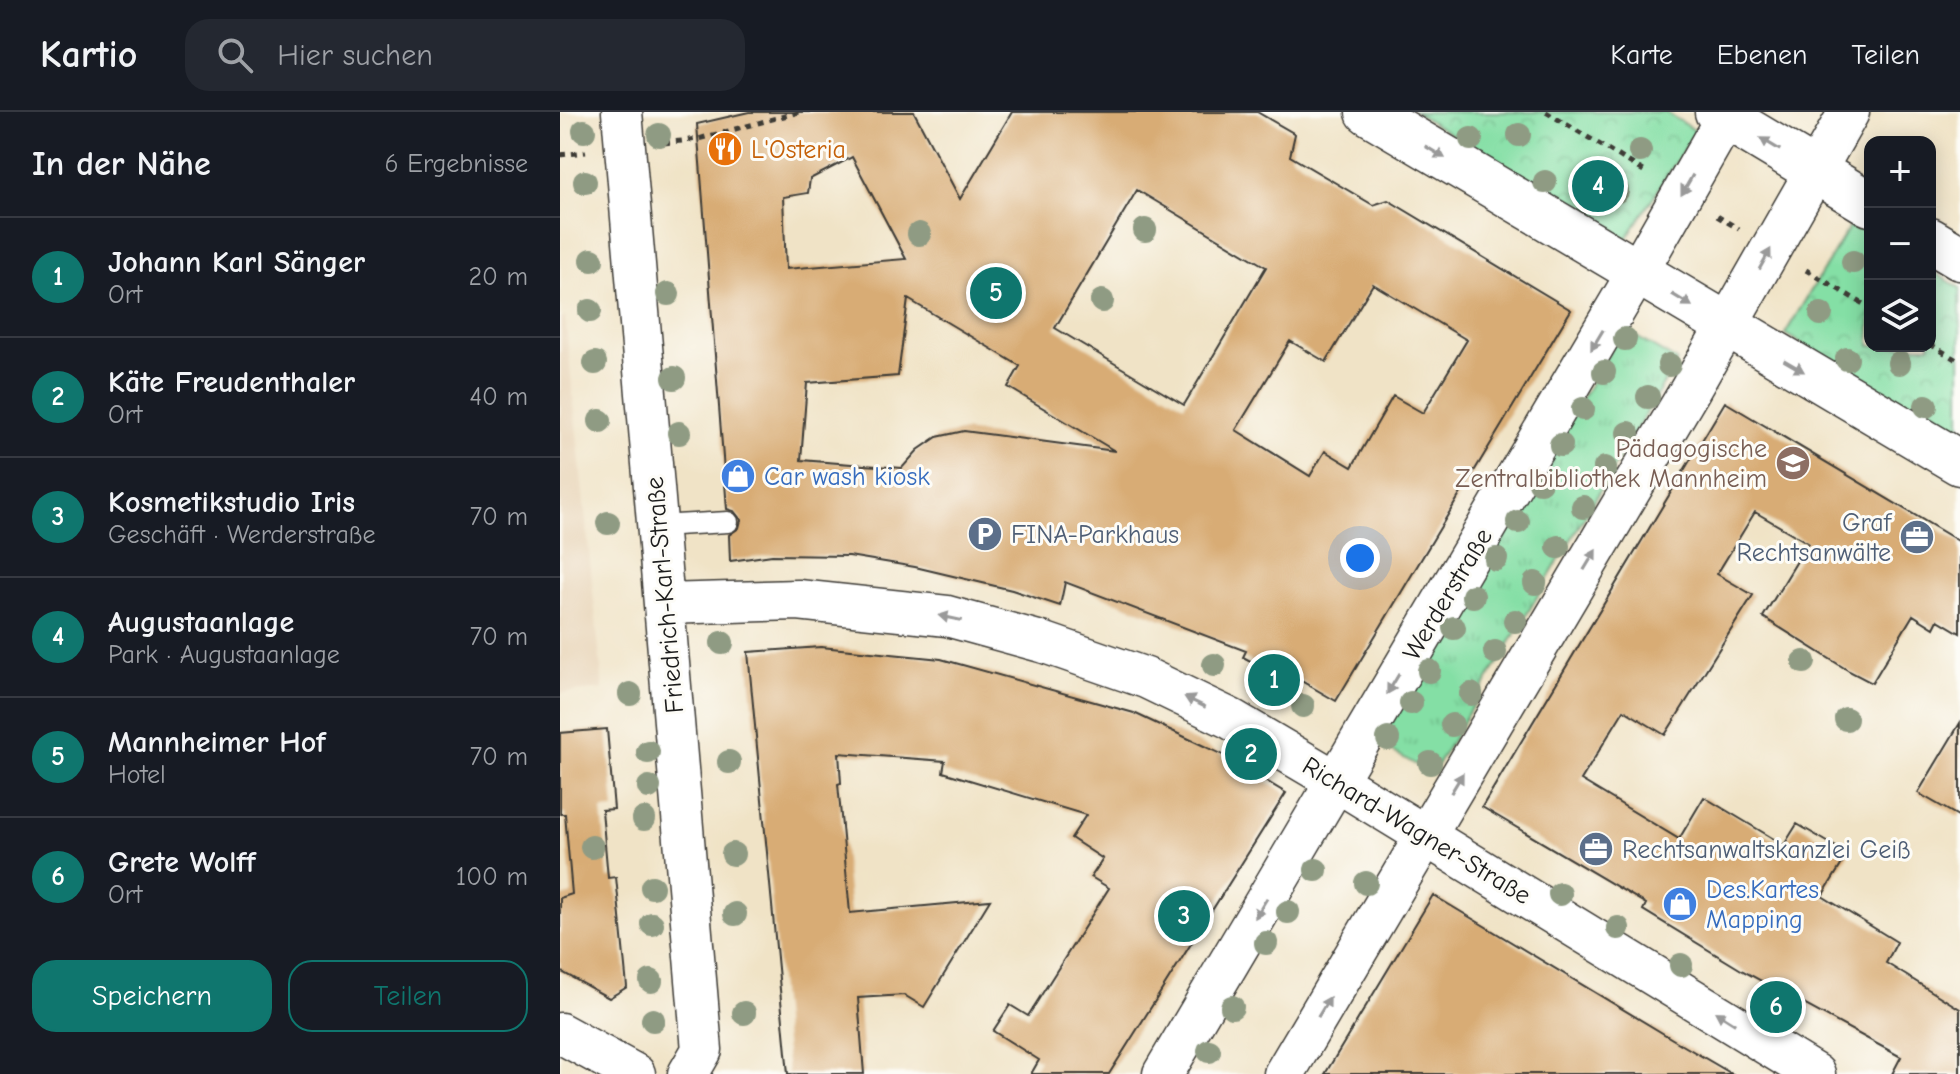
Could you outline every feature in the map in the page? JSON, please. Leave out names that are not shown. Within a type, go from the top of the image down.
[{"type":"main road","points":[[1368,112],[1960,463]]},
{"type":"main road","points":[[1724,114],[1864,200]]},
{"type":"main road","points":[[1936,244],[1960,258]]},
{"type":"street","name":"Friedrich-Karl-Straße","points":[[622,112],[702,1050],[688,1074]]},
{"type":"street","points":[[1284,1074],[1727,327],[1849,112]]},
{"type":"street","name":"Werderstraße","points":[[1163,1074],[1637,273],[1724,114]]},
{"type":"street","name":"Richard-Wagner-Straße","points":[[664,604],[798,600],[947,616],[1017,635],[1146,678],[1231,719],[1336,781],[1815,1074]]},
{"type":"street","points":[[560,1033],[635,1074]]},
{"type":"lane","points":[[658,526],[728,522]]},
{"type":"path","points":[[698,139],[799,112]]},
{"type":"path","points":[[1546,112],[1864,304]]},
{"type":"path","points":[[1936,348],[1960,362]]},
{"type":"shaded area","points":[[560,317],[565,317],[603,689],[560,693]]},
{"type":"green space","points":[[1415,112],[1665,112],[1696,131],[1625,241]]},
{"type":"green space","points":[[1851,224],[1864,232],[1864,352],[1936,352],[1936,274],[1960,288],[1960,438],[1785,334]]},
{"type":"green space","points":[[1623,329],[1677,361],[1432,774],[1378,743]]},
{"type":"building","points":[[749,112],[914,112],[960,199],[1012,112],[1257,112],[1295,134],[1290,156],[1373,205],[1388,200],[1571,310],[1336,701],[1289,674],[1286,680],[1243,657],[1246,651],[1065,582],[1060,606],[1012,590],[915,567],[849,556],[772,555],[730,561],[729,535],[739,528],[741,520],[734,511],[727,509],[697,124]],"holes":[[[852,157],[906,259],[786,269],[783,197],[808,193],[810,179]],[[1137,190],[1266,267],[1184,405],[1055,328]],[[1373,284],[1467,340],[1423,413],[1393,396],[1352,467],[1325,451],[1310,476],[1236,430],[1290,341],[1326,362]],[[908,299],[1020,366],[1008,387],[1115,451],[964,431],[937,437],[918,450],[902,468],[801,460],[807,383],[898,376]]]},
{"type":"building","points":[[1725,402],[1960,542],[1960,633],[1938,620],[1934,628],[1913,615],[1872,683],[1849,671],[1763,617],[1808,543],[1755,512],[1717,574],[1753,595],[1665,735],[1624,710],[1581,780],[1679,839],[1704,797],[1784,845],[1797,824],[1848,854],[1822,896],[1897,942],[1886,963],[1960,1009],[1960,1074],[1892,1074],[1901,1057],[1743,971],[1643,910],[1646,904],[1482,807]]},
{"type":"building","points":[[821,647],[941,659],[1134,713],[1221,754],[1286,793],[1109,1074],[1031,1074],[1039,1060],[993,1031],[1010,1005],[1028,1016],[1109,888],[1091,877],[1103,859],[1071,838],[1086,815],[943,772],[945,761],[839,753],[841,783],[838,784],[850,913],[990,900],[924,1007],[904,995],[858,998],[864,1074],[788,1074],[748,652]]},
{"type":"building","points":[[1960,723],[1960,817],[1918,793]]},
{"type":"building","points":[[607,729],[614,809],[602,810],[608,878],[616,877],[627,987],[609,998],[560,971],[560,898],[572,894],[565,814],[560,814],[560,733]]},
{"type":"building","points":[[1433,895],[1679,1043],[1732,1074],[1325,1074]]},
{"type":"place","name":"L'Osteria","points":[[725,149]]},
{"type":"place","name":"Augustaanlage","points":[[1598,186]]},
{"type":"place","name":"Mannheimer Hof","points":[[996,293]]},
{"type":"place","name":"Pädagogische Zentralbibliothek Mannheim","points":[[1793,463]]},
{"type":"place","name":"Car wash kiosk","points":[[738,476]]},
{"type":"place","name":"FINA-Parkhaus","points":[[985,534]]},
{"type":"place","name":"Graf Rechtsanwälte","points":[[1917,537]]},
{"type":"place","name":"Johann Karl Sänger","points":[[1274,680]]},
{"type":"place","name":"Käte Freudenthaler","points":[[1251,754]]},
{"type":"place","name":"Rechtsanwaltskanzlei Geiß","points":[[1596,849]]},
{"type":"place","name":"Des.Kartes Mapping","points":[[1680,904]]},
{"type":"place","name":"Kosmetikstudio Iris","points":[[1184,916]]},
{"type":"place","name":"Grete Wolff","points":[[1776,1007]]}]
